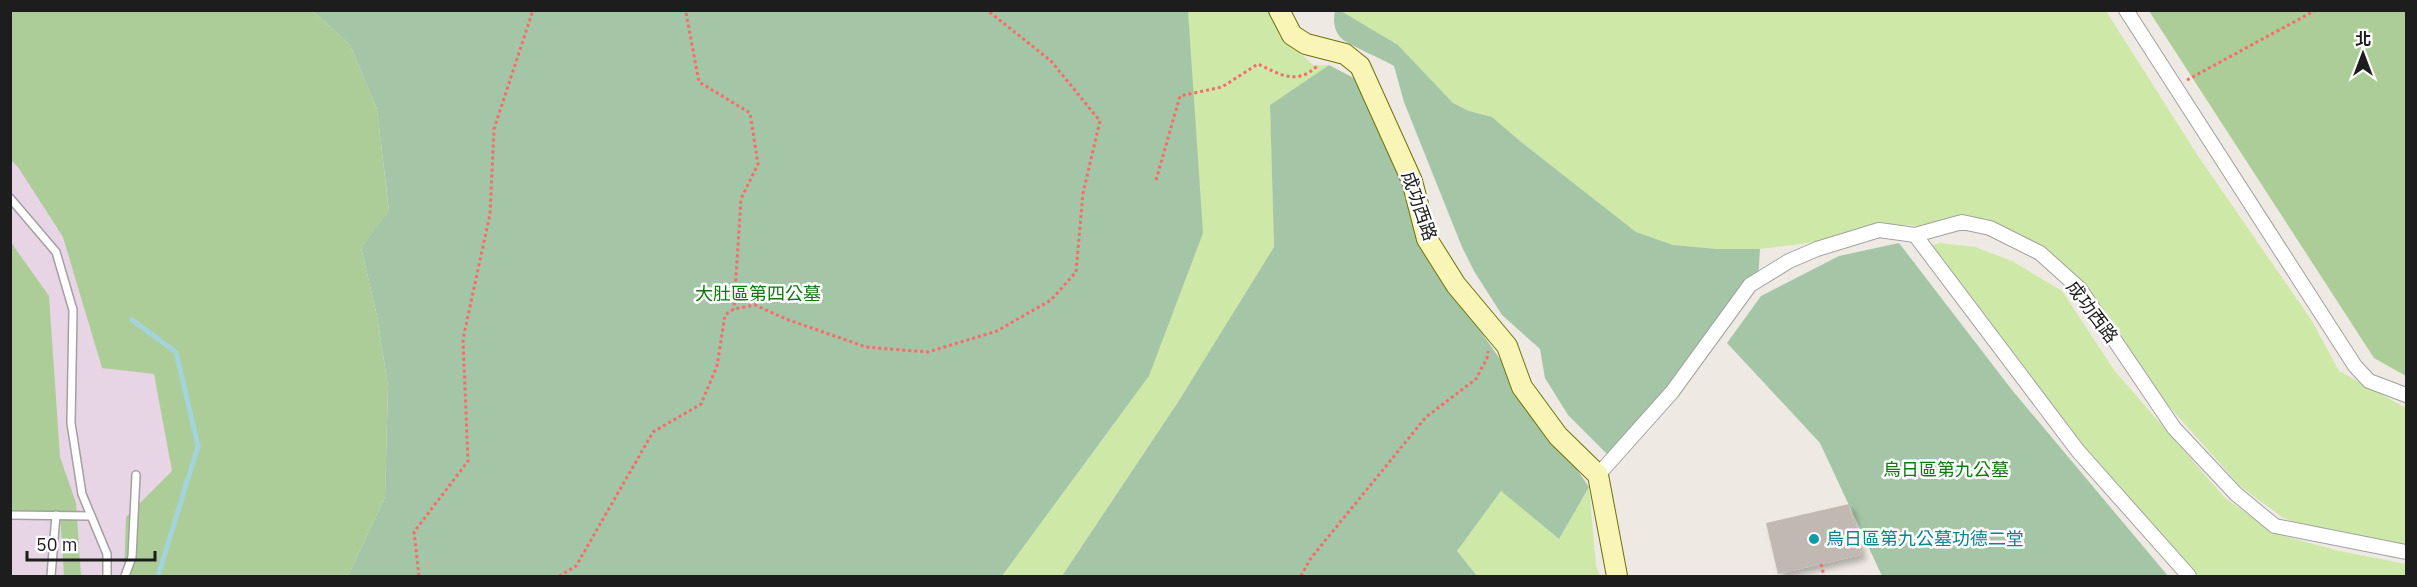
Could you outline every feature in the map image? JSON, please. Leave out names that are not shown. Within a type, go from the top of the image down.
[{"type":"street","name":"成功西路","points":[[1279,10],[1292,35],[1306,44],[1345,54],[1360,66],[1412,181],[1427,239],[1456,285],[1507,346],[1522,387],[1558,436],[1598,475],[1672,392],[1750,285],[1789,261],[1817,249],[1879,230],[1915,235],[1962,222],[1990,228],[2040,253],[2080,290],[2174,428],[2236,494],[2275,526],[2406,552]]},
{"type":"street","points":[[2126,10],[2355,366],[2369,381],[2406,395]]},
{"type":"street","points":[[1915,235],[2078,451],[2189,576]]},
{"type":"street","points":[[1598,475],[1617,576]]},
{"type":"lane","points":[[10,198],[56,252],[74,310],[71,423],[82,494],[107,554],[107,576]]},
{"type":"lane","points":[[125,576],[132,556],[136,475]]},
{"type":"lane","points":[[10,515],[91,516]]},
{"type":"lane","points":[[51,576],[56,515]]},
{"type":"path","points":[[419,576],[414,531],[468,461],[463,339],[490,214],[494,129],[533,10]]},
{"type":"path","points":[[559,576],[576,566],[653,432],[701,404],[717,366],[725,315],[734,309],[755,305],[786,319],[866,347],[928,352],[997,331],[1051,300],[1076,272],[1083,193],[1100,121],[1052,61],[987,10]]},
{"type":"path","points":[[2174,87],[2316,10]]},
{"type":"path","points":[[686,13],[699,82],[750,113],[758,164],[741,199],[734,309]]},
{"type":"path","points":[[1156,180],[1180,96],[1222,87],[1258,64],[1286,78],[1310,74],[1332,51]]},
{"type":"path","points":[[1301,576],[1311,558],[1426,417],[1476,380],[1487,358],[1490,326]]},
{"type":"path","points":[[1821,564],[1824,576]]},
{"type":"shaded area","points":[[10,11],[114,11],[202,576],[11,576]]},
{"type":"green space","points":[[10,11],[313,11],[350,45],[377,109],[389,212],[361,247],[377,316],[388,386],[385,497],[348,576],[124,576],[126,517],[172,471],[154,374],[102,368],[63,237],[18,167],[11,160]]},
{"type":"green space","name":"大肚區第四公墓","points":[[313,11],[1188,11],[1203,233],[1149,376],[1002,576],[348,576],[385,497],[388,386],[377,316],[361,247],[389,211],[377,109],[350,45]]},
{"type":"green space","points":[[1188,11],[1279,11],[1301,54],[1313,65],[1329,65],[1270,105],[1274,247],[1178,402],[1062,576],[1002,576],[1149,376]]},
{"type":"green space","points":[[1335,11],[1341,11],[1398,45],[1453,103],[1469,111],[1492,117],[1636,232],[1673,245],[1717,249],[1760,249],[1758,280],[1617,459],[1607,454],[1568,415],[1545,378],[1540,349],[1502,315],[1474,271],[1462,247],[1404,102],[1394,66],[1341,38],[1335,25]]},
{"type":"green space","points":[[1341,11],[2106,11],[2198,156],[2312,321],[2339,371],[2406,408],[2406,544],[2345,537],[2285,519],[2241,487],[2167,404],[2070,270],[2031,249],[1982,229],[1906,225],[1760,249],[1717,249],[1673,245],[1636,232],[1492,117],[1469,111],[1453,103],[1398,45]]},
{"type":"green space","points":[[2149,11],[2406,11],[2406,376],[2374,358]]},
{"type":"green space","points":[[1329,65],[1365,84],[1454,293],[1589,487],[1559,539],[1501,491],[1457,551],[1477,576],[1062,576],[1178,402],[1274,247],[1270,105]]},
{"type":"green space","points":[[10,241],[49,296],[60,457],[76,503],[81,576],[64,576],[60,512],[11,512]]},
{"type":"green space","name":"烏日區第九公墓","points":[[1899,243],[2012,390],[2168,576],[1882,576],[1820,443],[1727,343],[1761,296],[1839,256]]},
{"type":"green space","points":[[1940,243],[1975,247],[2012,261],[2062,291],[2114,370],[2224,497],[2273,533],[2339,551],[2406,564],[2406,576],[2182,576],[1925,247]]},
{"type":"green space","points":[[1589,487],[1596,566],[1600,576],[1477,576],[1457,551],[1501,491],[1559,539]]},
{"type":"building","name":"烏日區第九公墓功德二堂","points":[[1849,504],[1861,555],[1778,574],[1766,523]]},
{"type":"waterway","points":[[132,320],[176,352],[198,446],[158,576]]},
{"type":"place","name":"烏日區第九公墓功德二堂","points":[[1814,539]]}]
